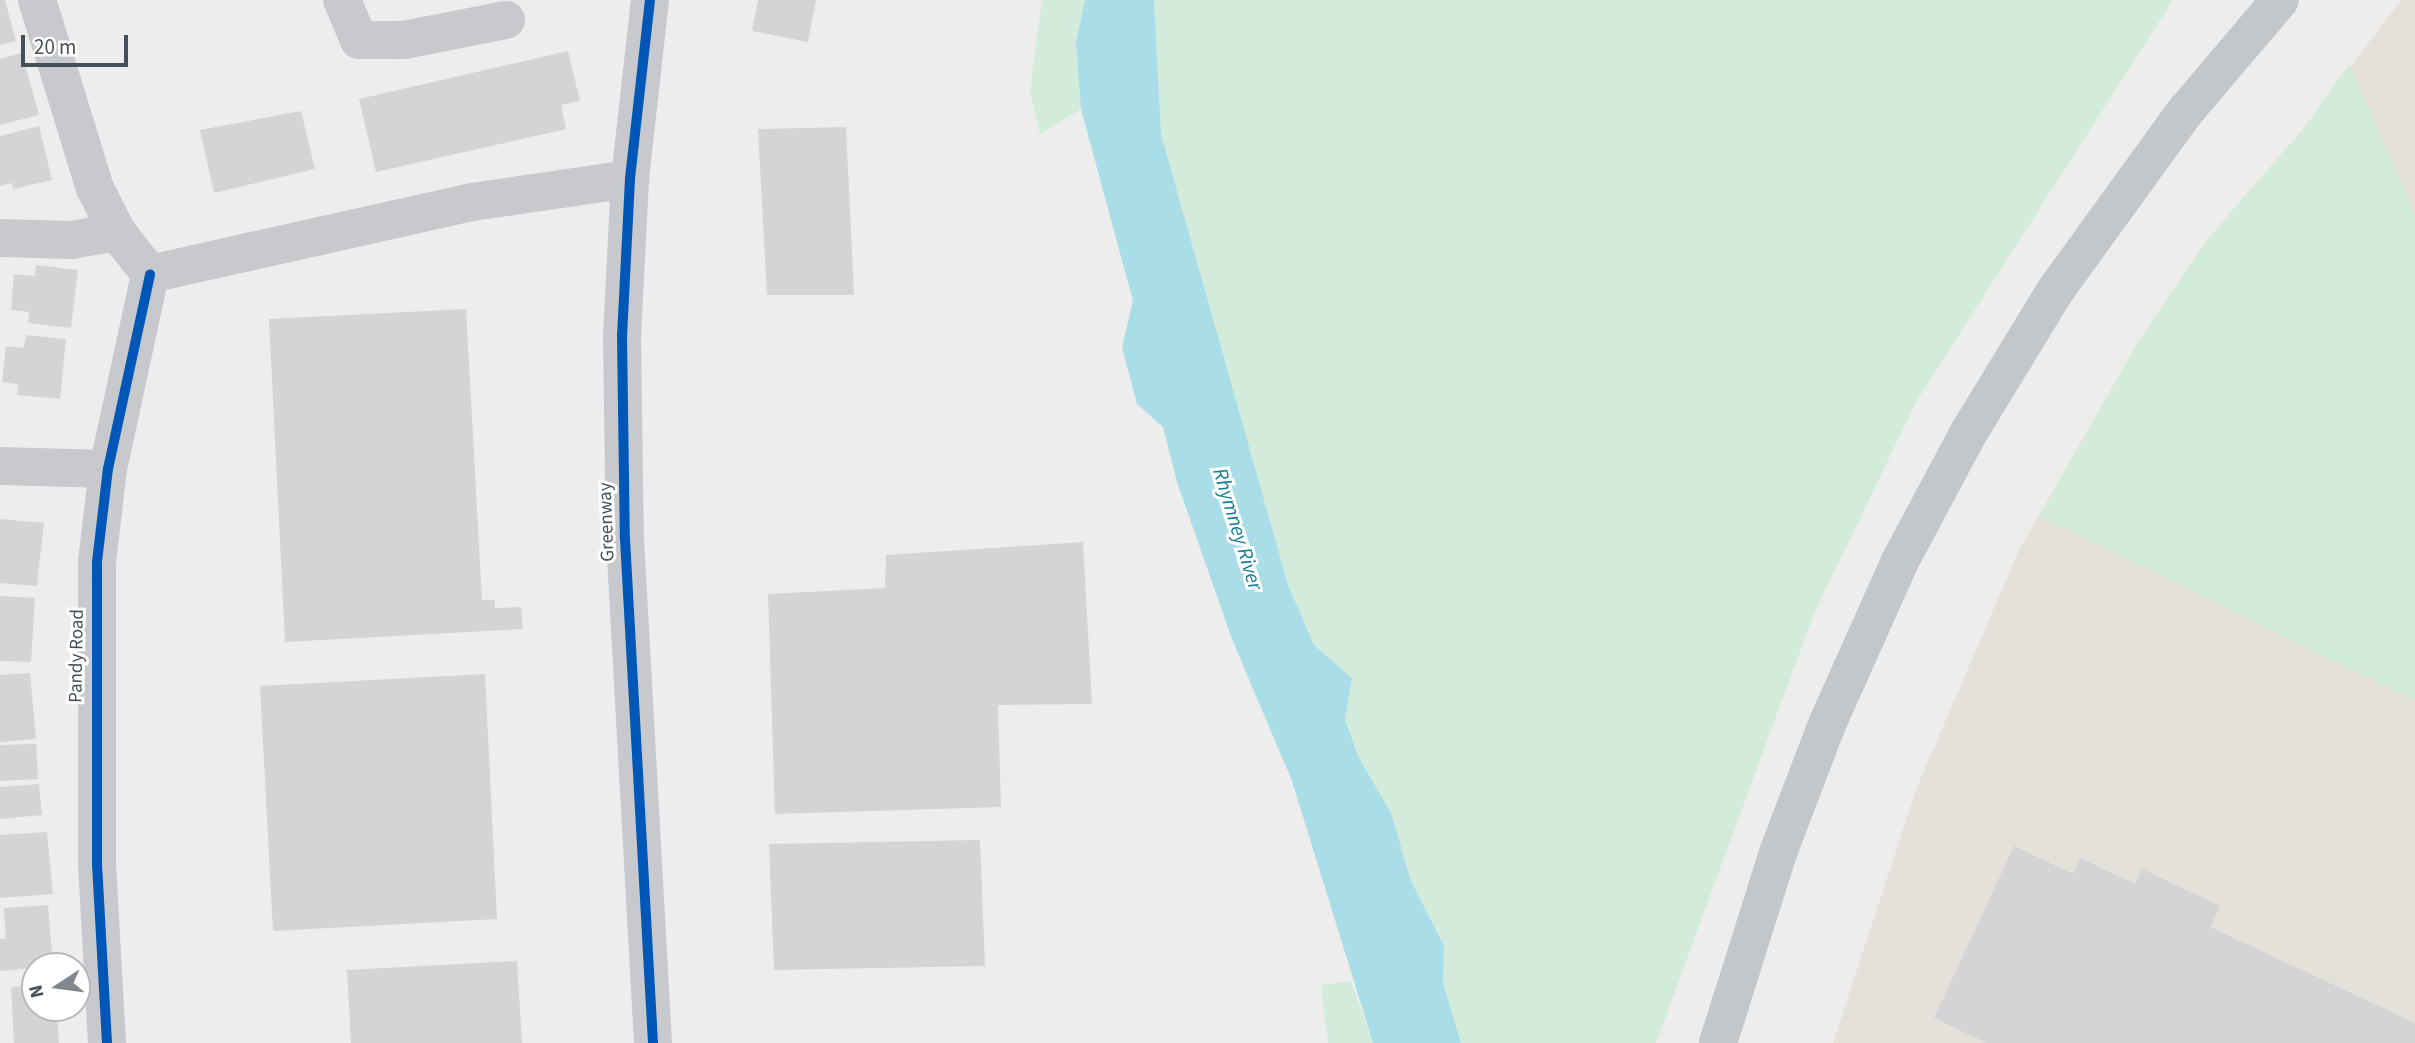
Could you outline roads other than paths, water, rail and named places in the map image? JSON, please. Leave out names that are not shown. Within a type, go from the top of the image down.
[{"type":"main road","points":[[1718,1043],[1789,824],[1834,710],[1911,539],[1995,388],[2082,252],[2184,113],[2280,0]]},
{"type":"street","points":[[37,0],[95,188],[117,232],[150,274],[472,202],[631,179]]},
{"type":"street","points":[[342,0],[359,40],[404,40],[506,20]]},
{"type":"street","name":"Greenway","points":[[650,0],[631,179],[622,335],[625,539],[653,1043]]},
{"type":"street","points":[[0,238],[71,240],[117,232]]},
{"type":"street","name":"Pandy Road","points":[[107,1043],[93,692],[97,562],[108,469],[150,274]]},
{"type":"street","points":[[0,466],[108,469]]},
{"type":"water","name":"Rhymney River","points":[[1085,0],[1154,0],[1161,134],[1288,585],[1314,645],[1352,678],[1345,719],[1358,756],[1391,813],[1411,881],[1444,946],[1443,983],[1461,1043],[1373,1043],[1292,781],[1232,639],[1177,482],[1163,427],[1137,404],[1122,347],[1133,301],[1081,109],[1076,42]]}]
